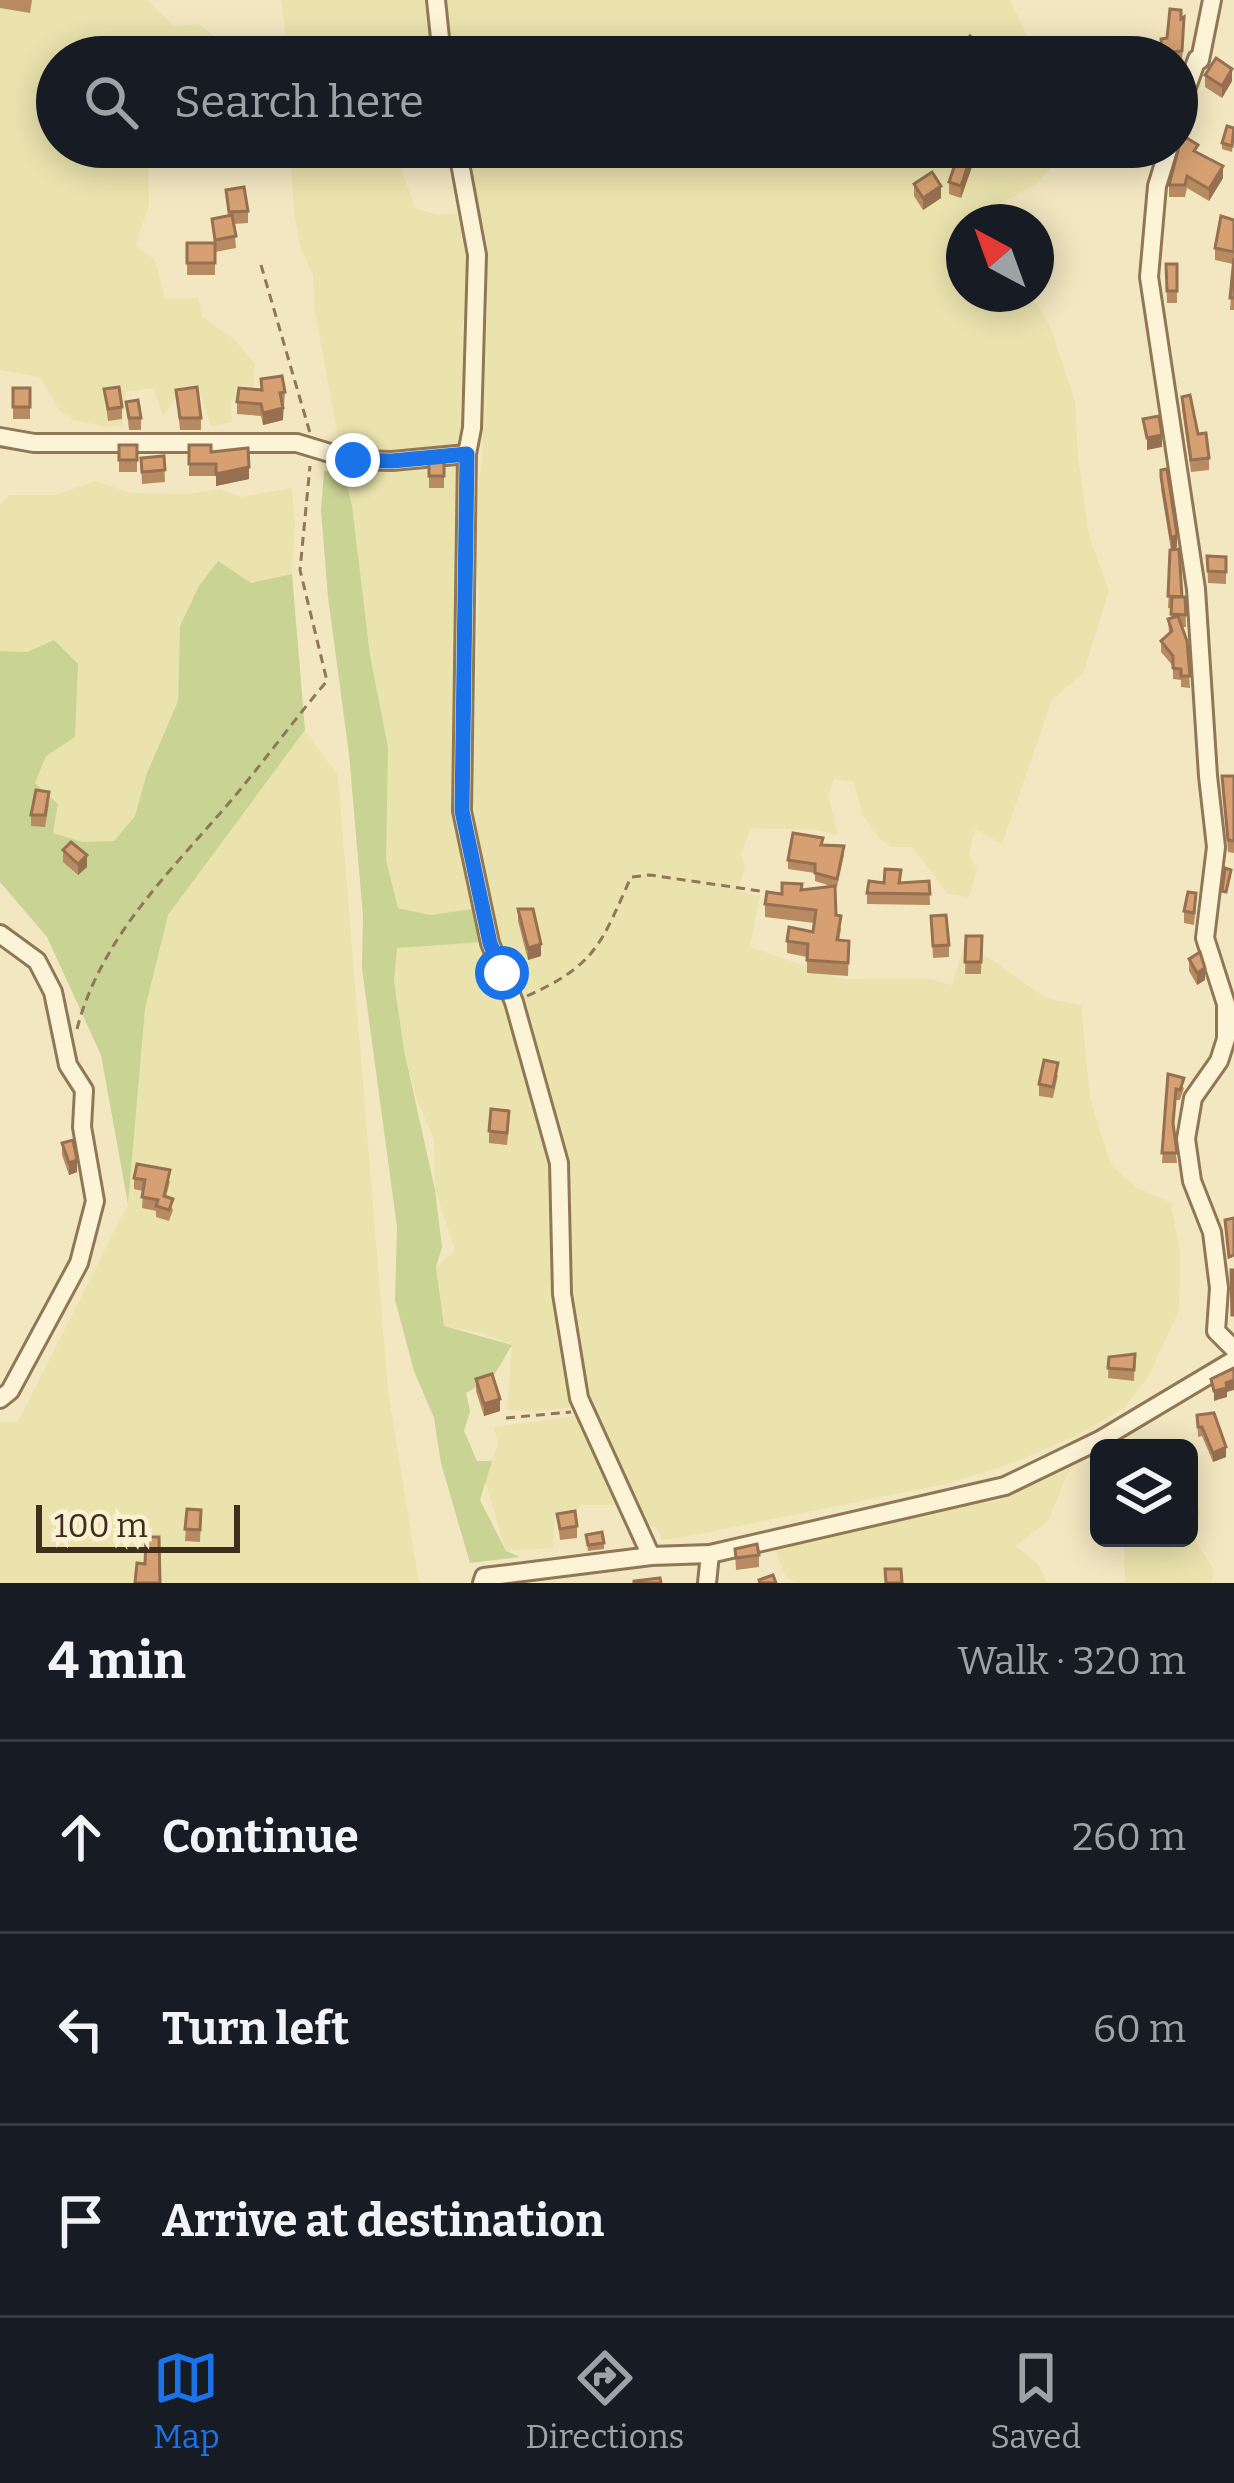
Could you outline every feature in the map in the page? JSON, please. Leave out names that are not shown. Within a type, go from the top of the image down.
[{"type":"street","points":[[436,0],[440,36]]},
{"type":"street","points":[[1198,59],[1212,0]]},
{"type":"street","points":[[461,168],[477,255],[472,428],[467,454],[462,811],[490,943],[514,1002],[559,1163],[562,1294],[579,1398],[651,1556]]},
{"type":"street","points":[[1162,168],[1156,186],[1149,277],[1196,589],[1216,847],[1205,938],[1226,1004],[1226,1039],[1219,1060],[1193,1098],[1186,1139],[1192,1180],[1212,1232],[1219,1288],[1216,1331],[1234,1349]]},
{"type":"street","points":[[0,437],[34,443],[297,443],[353,460],[467,454]]},
{"type":"street","points":[[0,934],[38,961],[53,992],[68,1065],[84,1090],[82,1126],[95,1201],[79,1263],[10,1391],[0,1399]]},
{"type":"street","points":[[482,1583],[484,1576],[651,1556],[710,1554],[1005,1486],[1100,1440],[1234,1360]]},
{"type":"street","points":[[706,1583],[710,1554]]},
{"type":"path","points":[[77,1029],[86,992],[146,895],[231,801],[327,681],[300,570],[312,448],[309,422],[260,266]]},
{"type":"path","points":[[514,1002],[559,982],[585,964],[611,923],[631,877],[650,875],[773,893]]},
{"type":"path","points":[[506,1418],[584,1409]]},
{"type":"shaded area","points":[[0,0],[147,0],[174,26],[198,24],[214,36],[36,36],[36,168],[148,168],[149,205],[135,245],[155,260],[165,298],[198,298],[202,317],[235,340],[255,364],[253,397],[231,402],[232,422],[211,426],[200,394],[179,394],[163,416],[153,388],[127,392],[122,425],[107,427],[61,412],[40,377],[0,370]]},
{"type":"shaded area","points":[[281,0],[429,0],[433,36],[285,36]]},
{"type":"shaded area","points":[[447,0],[1010,0],[1027,36],[450,36]]},
{"type":"shaded area","points":[[291,168],[401,168],[415,208],[438,215],[460,213],[470,295],[462,326],[462,451],[394,454],[340,448],[314,306],[313,275],[300,247]]},
{"type":"shaded area","points":[[470,168],[1051,168],[1036,184],[999,204],[946,204],[946,312],[1042,312],[1050,326],[1075,401],[1089,536],[1109,590],[1084,672],[1052,700],[1002,844],[975,829],[969,854],[977,870],[969,897],[948,894],[912,847],[891,847],[879,838],[862,814],[854,782],[834,779],[828,795],[838,835],[751,828],[741,853],[745,866],[738,891],[760,896],[750,947],[844,979],[926,978],[952,985],[965,941],[1046,998],[1081,1005],[1090,1098],[1111,1165],[1136,1187],[1171,1203],[1180,1252],[1179,1311],[1148,1377],[1124,1408],[1073,1437],[950,1483],[663,1540],[656,1527],[645,1527],[590,1407],[568,1286],[571,1171],[560,1125],[495,940],[472,794],[479,591],[473,530],[483,448],[480,378],[488,307]]},
{"type":"shaded area","points":[[463,463],[459,698],[479,908],[430,915],[398,908],[386,860],[388,747],[370,655],[352,505],[342,468]]},
{"type":"shaded area","points":[[95,481],[131,493],[220,489],[240,497],[292,488],[295,525],[292,574],[251,583],[180,626],[178,701],[147,773],[135,816],[114,841],[83,842],[53,833],[58,804],[35,783],[46,756],[54,640],[27,652],[0,651],[0,505],[9,495],[55,495]]},
{"type":"shaded area","points":[[305,730],[338,776],[388,1390],[419,1583],[0,1583],[0,1422],[18,1422],[128,1204],[145,1009],[168,914]]},
{"type":"shaded area","points":[[484,942],[499,974],[552,1152],[574,1407],[507,1410],[512,1345],[482,1333],[444,1327],[436,1267],[455,1250],[435,1190],[434,1139],[417,1101],[404,1050],[394,981],[396,948]]},
{"type":"shaded area","points":[[576,1416],[601,1465],[614,1505],[581,1505],[574,1515],[554,1519],[553,1548],[506,1551],[484,1478],[498,1444],[494,1427]]},
{"type":"shaded area","points":[[1070,1468],[1048,1521],[1016,1546],[1038,1564],[1047,1583],[798,1583],[786,1577],[774,1547],[1000,1500]]},
{"type":"shaded area","points":[[1198,1544],[1214,1570],[1211,1583],[1125,1583],[1124,1547]]},
{"type":"green space","points":[[342,468],[352,505],[370,655],[388,747],[386,860],[398,908],[430,915],[479,908],[484,942],[397,948],[394,981],[435,1190],[442,1247],[436,1267],[444,1326],[512,1345],[493,1377],[466,1393],[470,1411],[464,1431],[477,1461],[492,1461],[480,1500],[506,1551],[520,1557],[470,1563],[441,1463],[434,1418],[414,1371],[395,1300],[397,1227],[362,968],[363,916],[349,754],[321,510],[324,471]]},
{"type":"green space","points":[[218,561],[251,583],[292,574],[305,730],[168,915],[145,1009],[128,1204],[101,1055],[47,937],[0,882],[0,651],[27,652],[54,640],[78,664],[75,737],[46,756],[35,783],[58,804],[53,833],[83,842],[114,841],[135,816],[147,773],[178,701],[180,626],[199,586]]},
{"type":"building","points":[[1170,9],[1181,10],[1183,36],[1167,36]]},
{"type":"building","points":[[1216,58],[1232,69],[1222,86],[1205,75]]},
{"type":"building","points":[[1227,126],[1234,128],[1232,146],[1222,143]]},
{"type":"building","points":[[1198,153],[1223,166],[1209,189],[1187,176],[1185,185],[1169,185],[1173,168],[1198,168]]},
{"type":"building","points":[[954,168],[967,168],[961,186],[949,182]]},
{"type":"building","points":[[932,172],[941,186],[923,198],[914,184]]},
{"type":"building","points":[[244,187],[248,211],[229,212],[226,190]]},
{"type":"building","points":[[232,215],[236,236],[215,240],[212,219]]},
{"type":"building","points":[[1221,216],[1234,220],[1234,252],[1215,248]]},
{"type":"building","points":[[187,243],[215,243],[215,263],[187,263]]},
{"type":"building","points":[[1166,264],[1177,264],[1177,291],[1167,291]]},
{"type":"building","points":[[282,376],[283,408],[263,413],[261,404],[237,402],[239,388],[262,390],[261,379]]},
{"type":"building","points":[[119,387],[122,407],[108,409],[104,389]]},
{"type":"building","points":[[197,387],[201,418],[180,418],[176,390]]},
{"type":"building","points":[[13,388],[30,388],[30,407],[13,407]]},
{"type":"building","points":[[1190,395],[1198,434],[1206,433],[1209,458],[1191,460],[1182,397]]},
{"type":"building","points":[[138,400],[141,418],[129,418],[126,402]]},
{"type":"building","points":[[1159,416],[1162,435],[1147,438],[1143,419]]},
{"type":"building","points":[[119,445],[137,445],[137,460],[119,460]]},
{"type":"building","points":[[189,445],[211,445],[211,452],[248,448],[249,467],[216,474],[216,464],[189,464]]},
{"type":"building","points":[[164,456],[165,470],[142,472],[141,458]]},
{"type":"building","points":[[444,457],[444,476],[429,476],[429,458]]},
{"type":"building","points":[[1167,469],[1177,535],[1171,538],[1161,477],[1161,470]]},
{"type":"building","points":[[1179,549],[1182,597],[1168,596],[1170,550]]},
{"type":"building","points":[[1207,556],[1226,557],[1226,572],[1208,571]]},
{"type":"building","points":[[1172,597],[1185,597],[1186,615],[1171,614]]},
{"type":"building","points":[[1178,616],[1187,641],[1190,676],[1181,676],[1181,669],[1173,668],[1173,656],[1161,641],[1172,631],[1168,619]]},
{"type":"building","points":[[1222,776],[1234,776],[1234,841],[1228,840]]},
{"type":"building","points":[[36,790],[49,792],[45,815],[31,815]]},
{"type":"building","points":[[793,833],[823,838],[821,845],[844,846],[837,879],[815,873],[815,864],[788,860]]},
{"type":"building","points":[[71,842],[87,855],[78,864],[63,850]]},
{"type":"building","points":[[1225,868],[1231,870],[1226,892],[1222,891]]},
{"type":"building","points":[[885,869],[901,870],[899,883],[929,881],[930,894],[867,893],[869,881],[884,883]]},
{"type":"building","points":[[782,883],[802,884],[801,890],[835,886],[836,915],[841,916],[837,940],[849,941],[848,963],[807,960],[808,944],[787,941],[789,927],[813,932],[816,910],[765,904],[767,892],[782,894]]},
{"type":"building","points":[[1188,892],[1196,893],[1194,913],[1184,911]]},
{"type":"building","points":[[518,909],[533,909],[541,944],[528,948]]},
{"type":"building","points":[[946,915],[949,945],[933,946],[931,916]]},
{"type":"building","points":[[966,936],[982,936],[981,962],[965,962]]},
{"type":"building","points":[[1200,952],[1205,968],[1197,973],[1189,959]]},
{"type":"building","points":[[1044,1060],[1058,1063],[1053,1087],[1039,1084]]},
{"type":"building","points":[[1168,1074],[1184,1078],[1180,1090],[1176,1089],[1177,1153],[1162,1153]]},
{"type":"building","points":[[491,1109],[509,1111],[507,1133],[489,1131]]},
{"type":"building","points":[[73,1140],[77,1160],[69,1163],[62,1143]]},
{"type":"building","points":[[137,1164],[170,1170],[164,1196],[173,1199],[169,1210],[156,1206],[158,1200],[142,1197],[145,1180],[134,1178]]},
{"type":"building","points":[[1234,1218],[1234,1255],[1229,1257],[1225,1220]]},
{"type":"building","points":[[1234,1270],[1234,1315],[1232,1315]]},
{"type":"building","points":[[1135,1354],[1134,1370],[1108,1368],[1109,1357]]},
{"type":"building","points":[[1234,1368],[1234,1380],[1226,1383],[1227,1388],[1214,1391],[1211,1379]]},
{"type":"building","points":[[492,1374],[500,1399],[484,1404],[476,1379]]},
{"type":"building","points":[[1214,1413],[1226,1447],[1213,1453],[1198,1427],[1197,1415]]},
{"type":"building","points":[[187,1509],[201,1510],[200,1530],[185,1529]]},
{"type":"building","points":[[575,1511],[577,1526],[560,1529],[557,1514]]},
{"type":"building","points":[[602,1532],[604,1543],[588,1545],[586,1535]]},
{"type":"building","points":[[146,1537],[159,1537],[160,1583],[135,1583],[137,1563],[145,1564]]},
{"type":"building","points":[[757,1544],[759,1555],[736,1558],[735,1549]]},
{"type":"building","points":[[885,1569],[901,1569],[902,1583],[886,1583]]},
{"type":"building","points":[[660,1578],[661,1583],[634,1583],[634,1581]]},
{"type":"route","points":[[353,460],[467,454],[462,811],[490,943],[502,973]]}]
